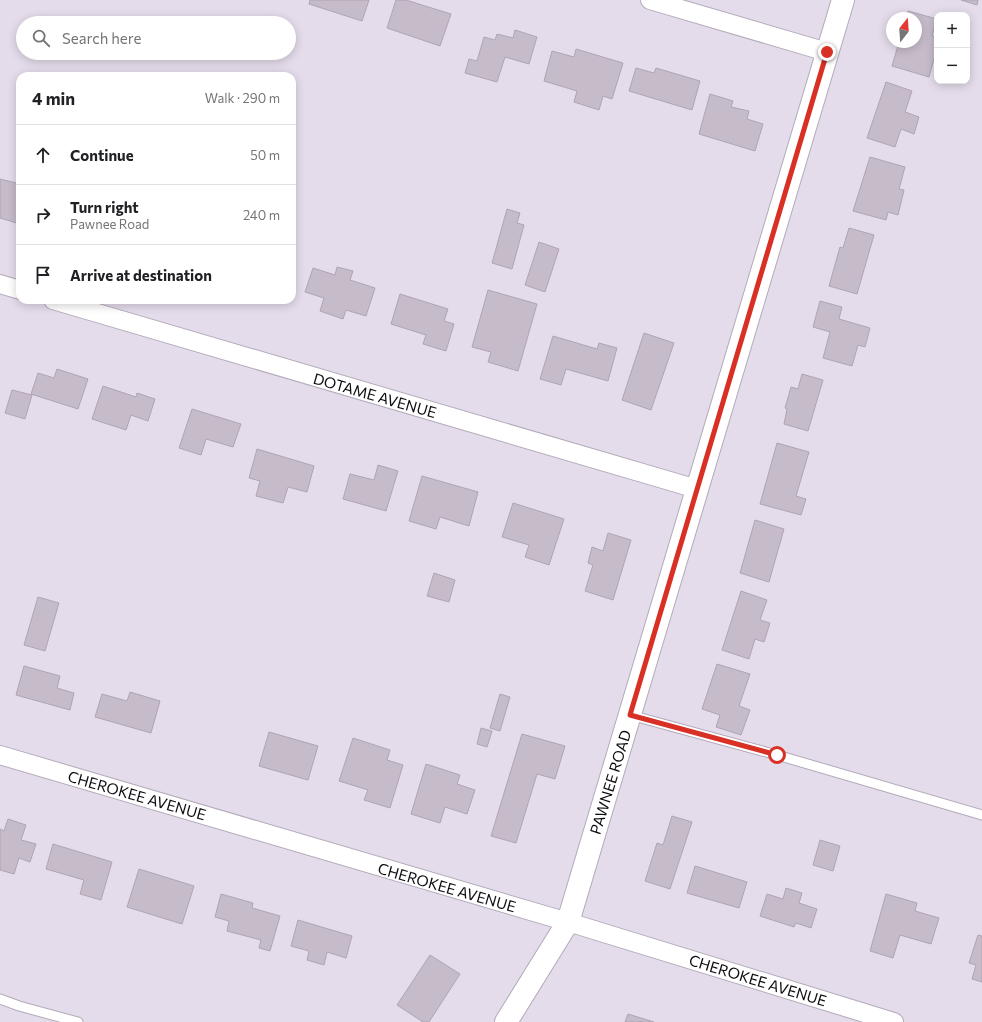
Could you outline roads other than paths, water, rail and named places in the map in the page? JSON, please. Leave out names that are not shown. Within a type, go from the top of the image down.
[{"type":"street","points":[[650,0],[827,52]]},
{"type":"street","name":"PAWNEE ROAD","points":[[506,1022],[568,922],[843,0]]},
{"type":"street","points":[[0,284],[16,289]]},
{"type":"street","name":"DOTAME AVENUE","points":[[67,304],[697,489]]},
{"type":"street","name":"CHEROKEE AVENUE","points":[[0,755],[568,922],[894,1022]]},
{"type":"lane","points":[[630,715],[777,755],[982,815]]},
{"type":"lane","points":[[0,999],[19,1006],[78,1022]]}]
